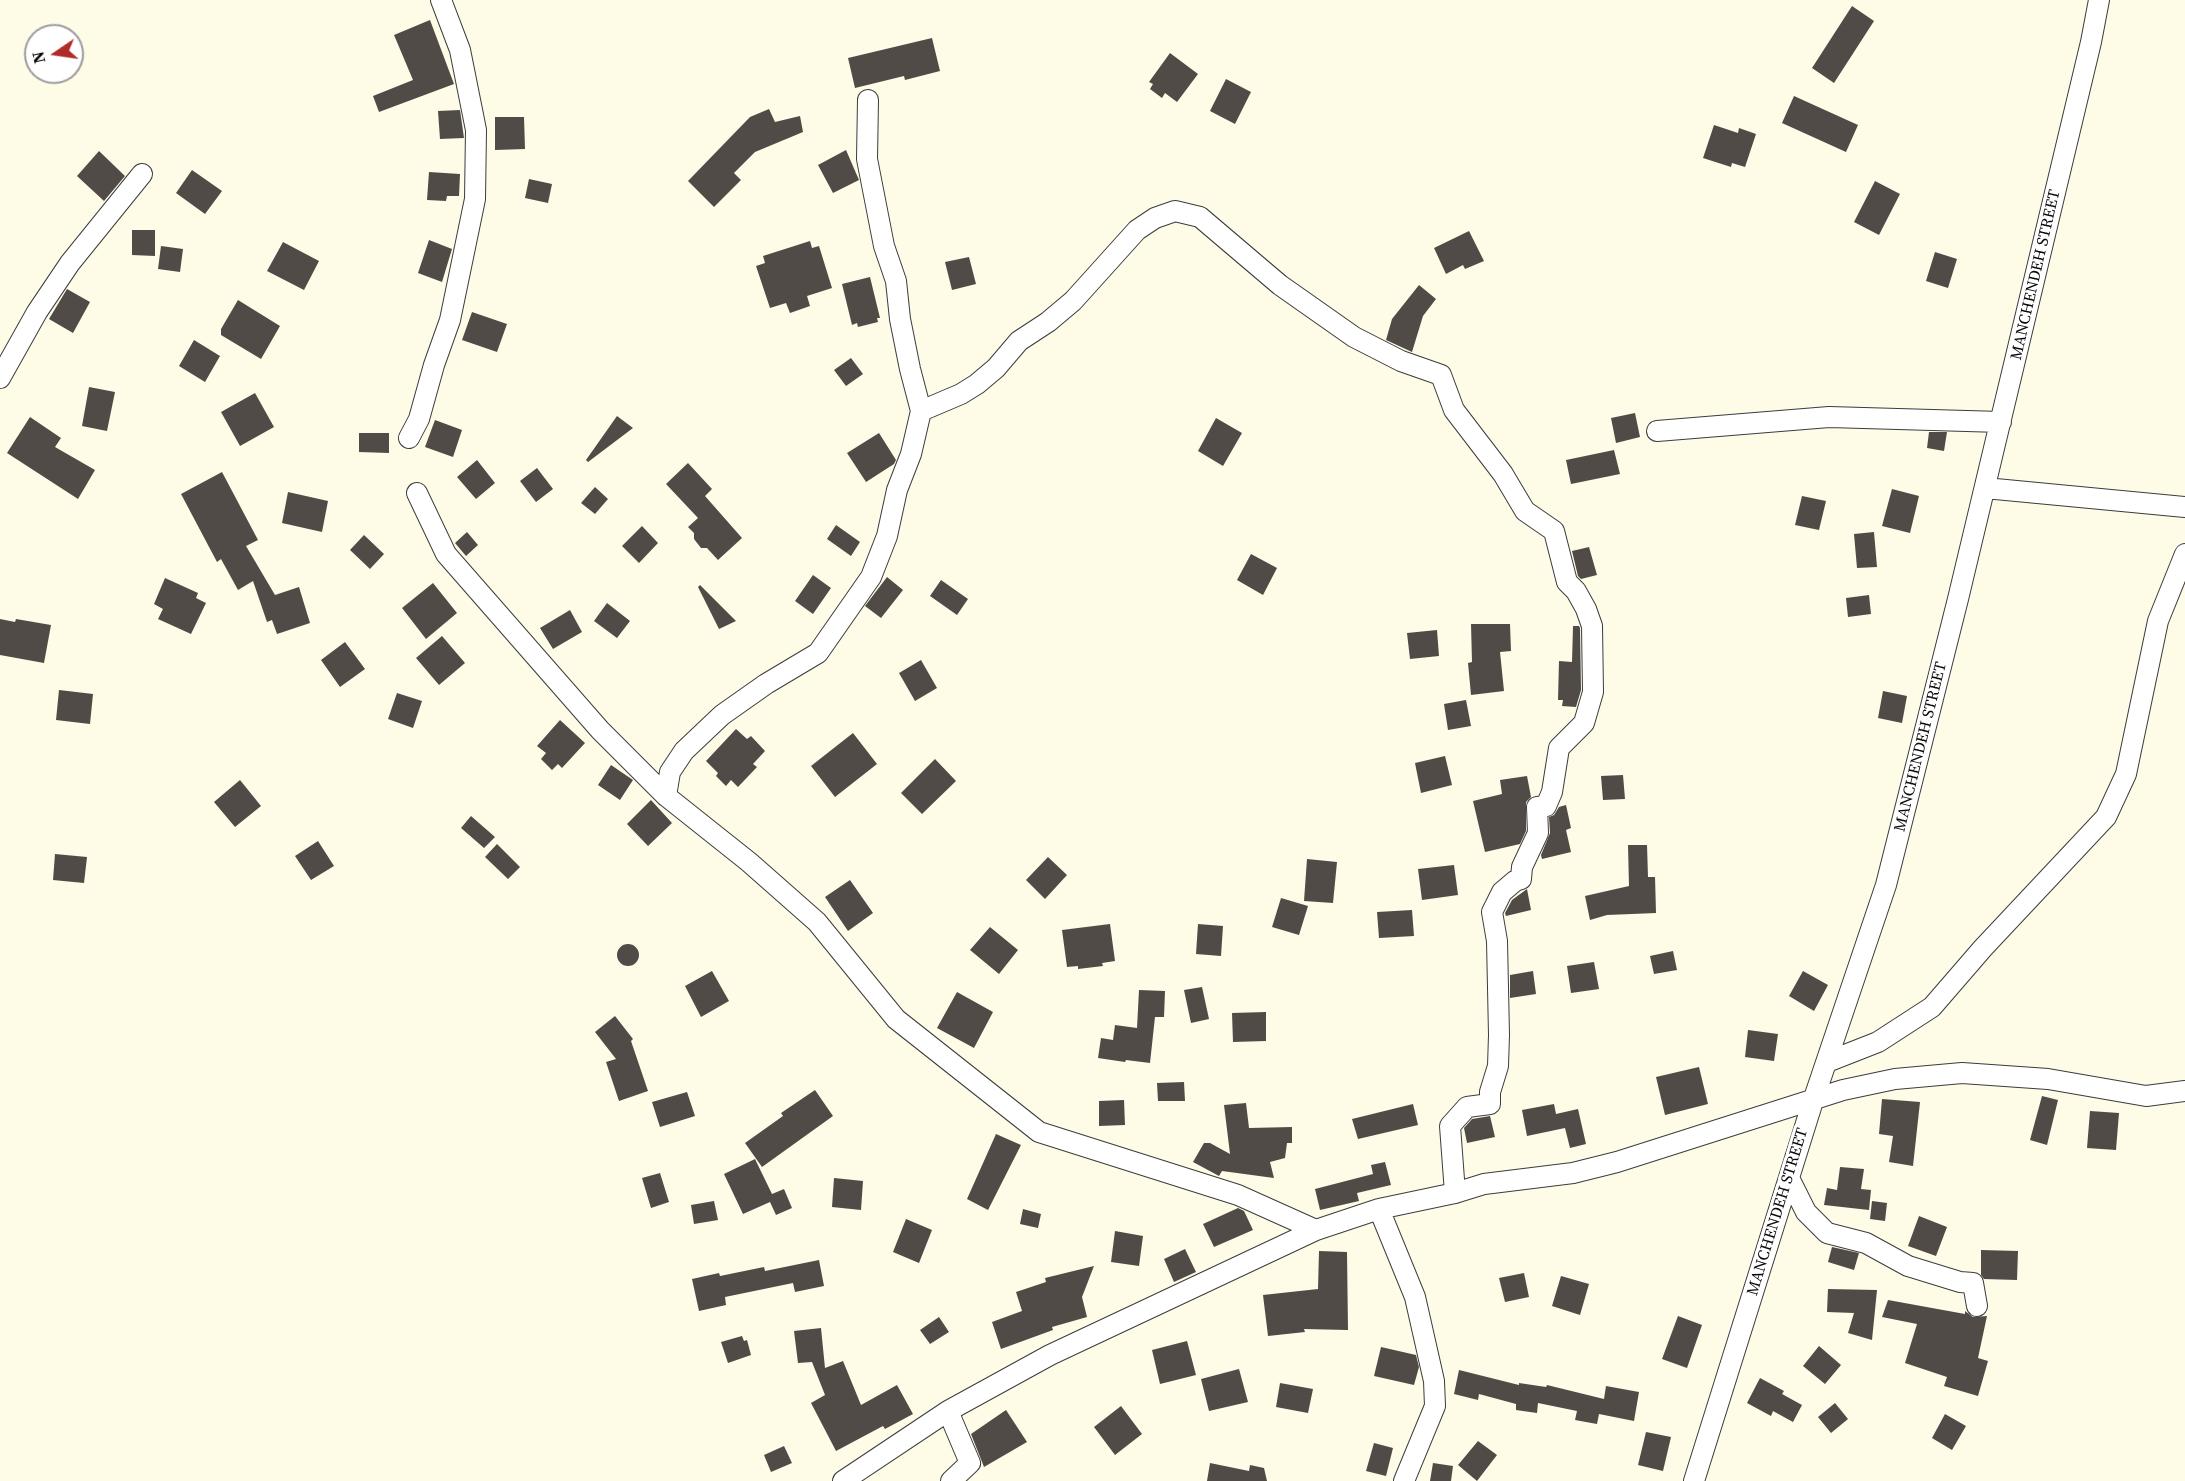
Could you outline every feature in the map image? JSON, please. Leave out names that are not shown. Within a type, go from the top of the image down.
[{"type":"street","points":[[409,438],[419,419],[434,365],[450,320],[475,198],[476,130],[460,50],[441,0]]},
{"type":"street","name":"MANCHENDEH STREET","points":[[1694,1481],[1813,1101],[1886,885],[2001,422],[2099,0]]},
{"type":"street","points":[[666,796],[670,772],[684,751],[722,715],[818,652],[871,577],[887,536],[897,490],[911,454],[921,411],[900,320],[896,281],[884,246],[867,159],[868,100]]},
{"type":"street","points":[[0,378],[37,312],[70,263],[142,174]]},
{"type":"street","points":[[921,411],[961,394],[977,384],[996,368],[1019,341],[1048,322],[1073,301],[1137,230],[1155,218],[1175,211],[1200,218],[1280,285],[1354,337],[1401,361],[1441,375],[1454,410],[1503,474],[1525,511],[1554,531],[1567,582],[1576,591],[1592,626],[1593,692],[1584,723],[1559,748],[1552,792],[1546,806],[1537,807],[1538,833],[1522,867],[1521,879],[1502,892],[1492,912],[1497,941],[1498,1066],[1490,1092],[1490,1104],[1467,1107],[1450,1126],[1455,1193]]},
{"type":"street","points":[[1657,431],[1829,417],[2001,422]]},
{"type":"street","points":[[1985,488],[2185,507]]},
{"type":"street","points":[[417,493],[446,554],[600,730],[666,796],[749,862],[817,922],[896,1019],[1039,1132],[1238,1195],[1316,1230]]},
{"type":"street","points":[[1827,1062],[1878,1042],[1932,1007],[1983,948],[2106,817],[2126,774],[2158,621],[2185,554]]},
{"type":"street","points":[[843,1481],[948,1411],[1050,1355],[1316,1230],[1379,1209],[1455,1193],[1484,1184],[1573,1173],[1617,1162],[1843,1090],[1895,1079],[1962,1073],[2048,1079],[2146,1096],[2185,1091]]},
{"type":"street","points":[[1789,1178],[1806,1212],[1827,1233],[1866,1243],[1908,1266],[1973,1283],[1977,1306]]},
{"type":"street","points":[[1379,1209],[1415,1297],[1434,1381],[1435,1406],[1404,1481]]},
{"type":"street","points":[[948,1411],[970,1463],[951,1481]]},
{"type":"building","points":[[1852,6],[1874,21],[1834,83],[1812,68]]},
{"type":"building","points":[[430,20],[454,84],[379,112],[373,96],[413,80],[394,35]]},
{"type":"building","points":[[932,38],[940,71],[905,80],[904,76],[855,88],[848,58]]},
{"type":"building","points":[[1170,53],[1198,74],[1177,102],[1165,93],[1162,98],[1150,89],[1153,84],[1149,82]]},
{"type":"building","points":[[1226,79],[1251,92],[1235,124],[1210,111]]},
{"type":"building","points":[[1794,96],[1858,125],[1846,152],[1782,123]]},
{"type":"building","points":[[769,109],[775,122],[800,116],[803,132],[755,152],[734,173],[741,180],[714,207],[688,181],[750,117]]},
{"type":"building","points":[[460,110],[464,138],[440,139],[438,111]]},
{"type":"building","points":[[495,117],[524,117],[525,149],[495,150]]},
{"type":"building","points":[[1714,125],[1738,133],[1739,128],[1756,134],[1745,167],[1732,163],[1731,167],[1703,158]]},
{"type":"building","points":[[846,150],[859,180],[833,193],[818,165]]},
{"type":"building","points":[[99,151],[125,176],[104,201],[77,176]]},
{"type":"building","points":[[192,170],[222,191],[205,214],[176,193]]},
{"type":"building","points":[[429,172],[460,174],[459,196],[447,196],[446,201],[427,200]]},
{"type":"building","points":[[529,179],[552,184],[548,203],[525,198]]},
{"type":"building","points":[[1875,181],[1900,194],[1879,235],[1854,222]]},
{"type":"building","points":[[132,230],[155,230],[155,256],[132,255]]},
{"type":"building","points":[[1469,231],[1484,261],[1465,269],[1463,265],[1446,274],[1434,248]]},
{"type":"building","points":[[429,240],[452,249],[442,282],[418,273]]},
{"type":"building","points":[[810,241],[812,248],[819,246],[832,288],[807,296],[810,306],[790,313],[786,303],[770,308],[756,266],[765,263],[763,256]]},
{"type":"building","points":[[283,242],[319,261],[304,290],[267,271]]},
{"type":"building","points":[[161,246],[183,249],[180,272],[158,269]]},
{"type":"building","points":[[1935,252],[1957,259],[1948,288],[1926,281]]},
{"type":"building","points":[[969,257],[976,284],[952,290],[945,262]]},
{"type":"building","points":[[870,277],[880,318],[877,318],[878,322],[858,327],[857,323],[852,325],[842,284]]},
{"type":"building","points":[[1419,285],[1436,299],[1423,316],[1412,352],[1386,340],[1392,319]]},
{"type":"building","points":[[67,289],[90,302],[73,333],[49,319]]},
{"type":"building","points":[[238,300],[280,326],[261,359],[221,335],[221,329]]},
{"type":"building","points":[[472,312],[507,324],[497,352],[462,340]]},
{"type":"building","points":[[194,340],[220,356],[205,382],[179,366]]},
{"type":"building","points":[[851,358],[863,374],[846,386],[834,370]]},
{"type":"building","points":[[89,387],[115,392],[107,431],[82,426]]},
{"type":"building","points":[[255,393],[274,427],[240,446],[221,412]]},
{"type":"building","points":[[1635,413],[1640,437],[1616,443],[1611,418]]},
{"type":"building","points":[[617,416],[633,428],[588,462],[586,460]]},
{"type":"building","points":[[30,417],[61,438],[55,447],[95,470],[78,499],[7,453]]},
{"type":"building","points":[[1216,418],[1242,433],[1223,466],[1198,451]]},
{"type":"building","points":[[435,420],[462,430],[453,457],[425,447]]},
{"type":"building","points":[[1929,432],[1947,432],[1944,451],[1927,448]]},
{"type":"building","points":[[359,433],[389,433],[389,453],[359,452]]},
{"type":"building","points":[[879,433],[896,460],[894,464],[866,482],[847,453]]},
{"type":"building","points":[[1614,450],[1620,474],[1571,484],[1566,460]]},
{"type":"building","points":[[477,460],[495,483],[476,499],[457,477]]},
{"type":"building","points":[[688,463],[712,489],[705,496],[742,538],[718,560],[707,548],[701,548],[694,539],[694,533],[688,527],[698,518],[666,484]]},
{"type":"building","points":[[537,468],[553,489],[536,502],[520,481]]},
{"type":"building","points":[[222,472],[258,540],[246,546],[275,595],[299,587],[310,623],[277,634],[272,620],[267,622],[253,581],[238,590],[221,559],[217,562],[181,494]]},
{"type":"building","points":[[595,487],[608,499],[595,514],[581,503]]},
{"type":"building","points":[[1892,489],[1919,496],[1910,533],[1882,526]]},
{"type":"building","points":[[288,492],[328,501],[322,532],[282,523]]},
{"type":"building","points":[[1802,496],[1826,501],[1819,530],[1795,525]]},
{"type":"building","points":[[836,525],[860,542],[851,556],[827,539]]},
{"type":"building","points":[[642,526],[658,543],[639,563],[622,546]]},
{"type":"building","points":[[467,532],[478,545],[466,556],[455,543]]},
{"type":"building","points":[[1874,532],[1877,567],[1857,568],[1854,534]]},
{"type":"building","points":[[364,535],[384,554],[370,569],[350,550]]},
{"type":"building","points":[[1589,547],[1597,575],[1581,579],[1578,576],[1572,551]]},
{"type":"building","points":[[1251,554],[1277,568],[1263,595],[1237,580]]},
{"type":"building","points":[[813,575],[831,588],[813,614],[795,601]]},
{"type":"building","points":[[887,577],[903,590],[881,618],[865,606]]},
{"type":"building","points":[[165,578],[198,593],[196,598],[206,603],[191,634],[158,619],[163,609],[154,604]]},
{"type":"building","points":[[941,580],[968,599],[957,615],[930,596]]},
{"type":"building","points":[[433,583],[457,613],[426,639],[402,608]]},
{"type":"building","points":[[700,585],[736,621],[719,629],[698,587]]},
{"type":"building","points":[[1869,595],[1871,614],[1848,617],[1846,598]]},
{"type":"building","points":[[607,603],[630,621],[617,638],[594,621]]},
{"type":"building","points":[[570,610],[582,632],[553,649],[540,628]]},
{"type":"building","points":[[0,619],[15,622],[16,619],[51,625],[44,663],[0,655]]},
{"type":"building","points":[[1471,624],[1510,624],[1511,651],[1500,652],[1504,691],[1471,695],[1468,663],[1472,662]]},
{"type":"building","points":[[1573,626],[1580,628],[1581,690],[1576,707],[1562,706],[1563,700],[1558,700],[1559,661],[1572,662]]},
{"type":"building","points":[[1437,630],[1439,656],[1410,659],[1407,633]]},
{"type":"building","points":[[442,636],[465,663],[439,685],[416,658]]},
{"type":"building","points":[[345,642],[365,669],[340,687],[321,660]]},
{"type":"building","points":[[921,660],[937,688],[915,701],[899,673]]},
{"type":"building","points":[[59,690],[93,694],[90,724],[56,720]]},
{"type":"building","points":[[1883,691],[1907,696],[1902,723],[1878,718]]},
{"type":"building","points":[[397,693],[422,701],[413,728],[388,719]]},
{"type":"building","points":[[1466,700],[1471,726],[1448,730],[1444,704]]},
{"type":"building","points":[[560,720],[585,743],[562,768],[558,764],[552,770],[541,759],[546,753],[537,746]]},
{"type":"building","points":[[736,729],[747,739],[751,736],[765,751],[753,764],[757,767],[738,787],[731,780],[726,786],[716,776],[718,773],[706,761]]},
{"type":"building","points":[[853,733],[877,764],[835,797],[811,766]]},
{"type":"building","points":[[1445,756],[1452,785],[1421,793],[1415,763]]},
{"type":"building","points":[[935,759],[956,781],[922,814],[901,793]]},
{"type":"building","points":[[611,765],[633,780],[620,800],[598,785]]},
{"type":"building","points":[[1623,775],[1625,799],[1603,800],[1601,776]]},
{"type":"building","points":[[1527,776],[1531,797],[1526,802],[1526,831],[1520,844],[1485,852],[1473,801],[1502,794],[1500,780]]},
{"type":"building","points":[[240,780],[261,806],[235,827],[214,802]]},
{"type":"building","points":[[651,800],[672,823],[648,846],[627,824]]},
{"type":"building","points":[[1566,805],[1571,828],[1566,830],[1571,852],[1542,859],[1541,855],[1550,833],[1549,817],[1554,815],[1559,807]]},
{"type":"building","points":[[471,816],[495,837],[484,848],[461,828]]},
{"type":"building","points":[[318,841],[334,866],[311,880],[295,856]]},
{"type":"building","points":[[497,844],[520,867],[508,879],[485,857]]},
{"type":"building","points":[[1628,845],[1647,845],[1648,877],[1655,877],[1656,913],[1607,915],[1590,920],[1585,896],[1629,886]]},
{"type":"building","points":[[55,854],[87,857],[84,883],[53,880]]},
{"type":"building","points":[[1048,857],[1067,875],[1045,899],[1026,880]]},
{"type":"building","points":[[1307,859],[1337,862],[1333,903],[1304,901]]},
{"type":"building","points":[[1454,865],[1458,895],[1422,900],[1418,869]]},
{"type":"building","points":[[850,880],[873,913],[848,931],[825,897]]},
{"type":"building","points":[[1527,889],[1531,910],[1506,916],[1505,913],[1512,900]]},
{"type":"building","points":[[1281,898],[1308,906],[1299,935],[1272,927]]},
{"type":"building","points":[[1412,910],[1414,936],[1379,938],[1377,912]]},
{"type":"building","points":[[1110,924],[1115,961],[1102,963],[1103,966],[1078,969],[1078,966],[1067,967],[1062,930]]},
{"type":"building","points":[[1198,924],[1223,926],[1221,956],[1196,954]]},
{"type":"building","points":[[990,927],[1018,950],[999,974],[970,950]]},
{"type":"building","points":[[628,944],[638,951],[639,955],[632,965],[628,966],[618,959],[617,955],[624,945]]},
{"type":"building","points":[[1673,951],[1677,970],[1654,974],[1650,956]]},
{"type":"building","points":[[1594,962],[1599,989],[1571,993],[1567,966]]},
{"type":"building","points":[[712,971],[729,1001],[701,1017],[685,986]]},
{"type":"building","points":[[1533,971],[1536,994],[1510,998],[1510,975]]},
{"type":"building","points":[[1803,971],[1828,985],[1814,1011],[1789,996]]},
{"type":"building","points":[[1202,987],[1209,1019],[1191,1023],[1184,990]]},
{"type":"building","points":[[1139,990],[1165,991],[1164,1017],[1155,1017],[1150,1063],[1098,1058],[1101,1038],[1113,1040],[1115,1025],[1137,1028]]},
{"type":"building","points":[[957,992],[993,1012],[974,1048],[937,1028]]},
{"type":"building","points":[[1266,1012],[1266,1041],[1233,1042],[1232,1013]]},
{"type":"building","points":[[615,1016],[633,1039],[631,1041],[648,1091],[619,1101],[606,1062],[616,1059],[595,1032]]},
{"type":"building","points":[[1748,1030],[1778,1034],[1774,1061],[1745,1057]]},
{"type":"building","points":[[1699,1067],[1708,1104],[1665,1115],[1656,1077]]},
{"type":"building","points":[[1184,1082],[1185,1101],[1158,1101],[1157,1083]]},
{"type":"building","points":[[815,1090],[833,1116],[762,1167],[745,1143],[783,1116],[781,1113]]},
{"type":"building","points":[[687,1092],[695,1116],[660,1127],[652,1102]]},
{"type":"building","points":[[2042,1096],[2058,1100],[2047,1145],[2030,1140]]},
{"type":"building","points":[[1882,1099],[1920,1102],[1913,1166],[1889,1162],[1893,1136],[1879,1134]]},
{"type":"building","points":[[1124,1100],[1125,1125],[1099,1126],[1099,1101]]},
{"type":"building","points":[[1246,1103],[1249,1128],[1292,1127],[1292,1143],[1287,1143],[1285,1158],[1270,1162],[1274,1178],[1222,1171],[1219,1176],[1193,1162],[1204,1143],[1210,1143],[1230,1154],[1224,1105]]},
{"type":"building","points":[[1413,1104],[1418,1125],[1358,1139],[1352,1119]]},
{"type":"building","points":[[1554,1104],[1556,1114],[1578,1109],[1586,1144],[1570,1148],[1565,1128],[1527,1136],[1522,1110]]},
{"type":"building","points":[[2090,1111],[2119,1113],[2116,1150],[2087,1148]]},
{"type":"building","points":[[1490,1116],[1495,1137],[1467,1143],[1464,1128],[1472,1119]]},
{"type":"building","points":[[996,1134],[1021,1145],[988,1210],[967,1199]]},
{"type":"building","points":[[755,1159],[772,1194],[784,1189],[792,1208],[776,1215],[770,1202],[743,1214],[724,1174]]},
{"type":"building","points":[[1385,1162],[1391,1185],[1357,1193],[1359,1201],[1320,1210],[1315,1189],[1373,1174],[1371,1165]]},
{"type":"building","points":[[1840,1167],[1864,1169],[1861,1189],[1871,1190],[1869,1210],[1824,1205],[1827,1188],[1837,1190]]},
{"type":"building","points":[[660,1173],[669,1202],[651,1208],[642,1178]]},
{"type":"building","points":[[834,1178],[863,1181],[861,1210],[832,1207]]},
{"type":"building","points":[[714,1201],[718,1220],[694,1224],[691,1205]]},
{"type":"building","points":[[1872,1201],[1887,1203],[1885,1221],[1870,1219]]},
{"type":"building","points":[[1238,1208],[1244,1211],[1253,1230],[1214,1247],[1203,1224]]},
{"type":"building","points":[[1023,1209],[1041,1214],[1038,1228],[1020,1224]]},
{"type":"building","points":[[1919,1216],[1947,1227],[1936,1256],[1908,1246]]},
{"type":"building","points":[[906,1219],[932,1230],[919,1263],[893,1252]]},
{"type":"building","points":[[1115,1231],[1143,1236],[1139,1266],[1111,1262]]},
{"type":"building","points":[[1832,1247],[1859,1253],[1854,1270],[1828,1262]]},
{"type":"building","points":[[1185,1249],[1196,1272],[1174,1282],[1164,1259]]},
{"type":"building","points":[[1981,1250],[2018,1251],[2017,1280],[1984,1279],[1981,1275]]},
{"type":"building","points":[[1319,1251],[1347,1252],[1348,1330],[1304,1329],[1305,1332],[1268,1336],[1263,1295],[1318,1289]]},
{"type":"building","points":[[819,1260],[824,1286],[795,1292],[793,1283],[725,1297],[726,1305],[699,1311],[692,1279],[764,1267],[765,1271]]},
{"type":"building","points":[[1094,1266],[1082,1297],[1087,1317],[1052,1327],[1053,1330],[1001,1349],[992,1322],[1022,1311],[1016,1292],[1046,1282],[1045,1278]]},
{"type":"building","points":[[1524,1273],[1529,1297],[1505,1302],[1499,1278]]},
{"type":"building","points":[[1561,1276],[1589,1284],[1580,1315],[1552,1306]]},
{"type":"building","points":[[1828,1289],[1877,1290],[1872,1340],[1848,1333],[1854,1313],[1827,1312]]},
{"type":"building","points":[[1888,1300],[1965,1314],[1965,1311],[1973,1317],[1987,1316],[1978,1358],[1988,1361],[1978,1396],[1944,1386],[1947,1377],[1905,1363],[1917,1324],[1882,1317]]},
{"type":"building","points":[[1678,1316],[1702,1325],[1687,1368],[1662,1359]]},
{"type":"building","points":[[939,1317],[949,1332],[930,1344],[920,1330]]},
{"type":"building","points":[[821,1328],[825,1368],[843,1361],[861,1405],[897,1385],[913,1414],[885,1429],[883,1426],[836,1451],[811,1403],[825,1395],[812,1362],[798,1363],[794,1331]]},
{"type":"building","points":[[742,1336],[744,1341],[747,1340],[751,1355],[728,1363],[721,1342]]},
{"type":"building","points":[[1187,1341],[1196,1375],[1160,1384],[1152,1350]]},
{"type":"building","points":[[1819,1346],[1841,1365],[1825,1384],[1803,1366]]},
{"type":"building","points":[[1381,1347],[1416,1355],[1419,1367],[1414,1385],[1374,1376]]},
{"type":"building","points":[[1239,1369],[1248,1402],[1209,1411],[1201,1379]]},
{"type":"building","points":[[1459,1370],[1519,1385],[1519,1383],[1546,1387],[1547,1385],[1604,1399],[1606,1386],[1639,1392],[1634,1421],[1599,1414],[1597,1424],[1575,1420],[1577,1411],[1538,1403],[1537,1413],[1516,1410],[1516,1404],[1479,1394],[1478,1400],[1454,1394]]},
{"type":"building","points":[[1760,1378],[1784,1391],[1782,1394],[1802,1405],[1793,1422],[1773,1411],[1771,1416],[1747,1403]]},
{"type":"building","points":[[1280,1383],[1313,1389],[1308,1413],[1276,1407]]},
{"type":"building","points":[[1835,1403],[1848,1419],[1831,1433],[1818,1417]]},
{"type":"building","points":[[1121,1406],[1142,1434],[1115,1455],[1094,1427]]},
{"type":"building","points":[[1006,1410],[1027,1442],[984,1467],[971,1434]]},
{"type":"building","points":[[1945,1414],[1966,1426],[1952,1450],[1932,1438]]},
{"type":"building","points":[[1646,1432],[1671,1437],[1663,1471],[1638,1465]]},
{"type":"building","points":[[1478,1441],[1497,1455],[1477,1481],[1458,1465]]},
{"type":"building","points":[[1374,1443],[1393,1448],[1386,1476],[1366,1471]]},
{"type":"building","points":[[784,1446],[792,1463],[771,1472],[764,1455]]},
{"type":"building","points":[[1210,1463],[1249,1471],[1250,1465],[1264,1468],[1267,1481],[1207,1481]]},
{"type":"building","points":[[1433,1463],[1453,1466],[1451,1481],[1430,1481]]}]
